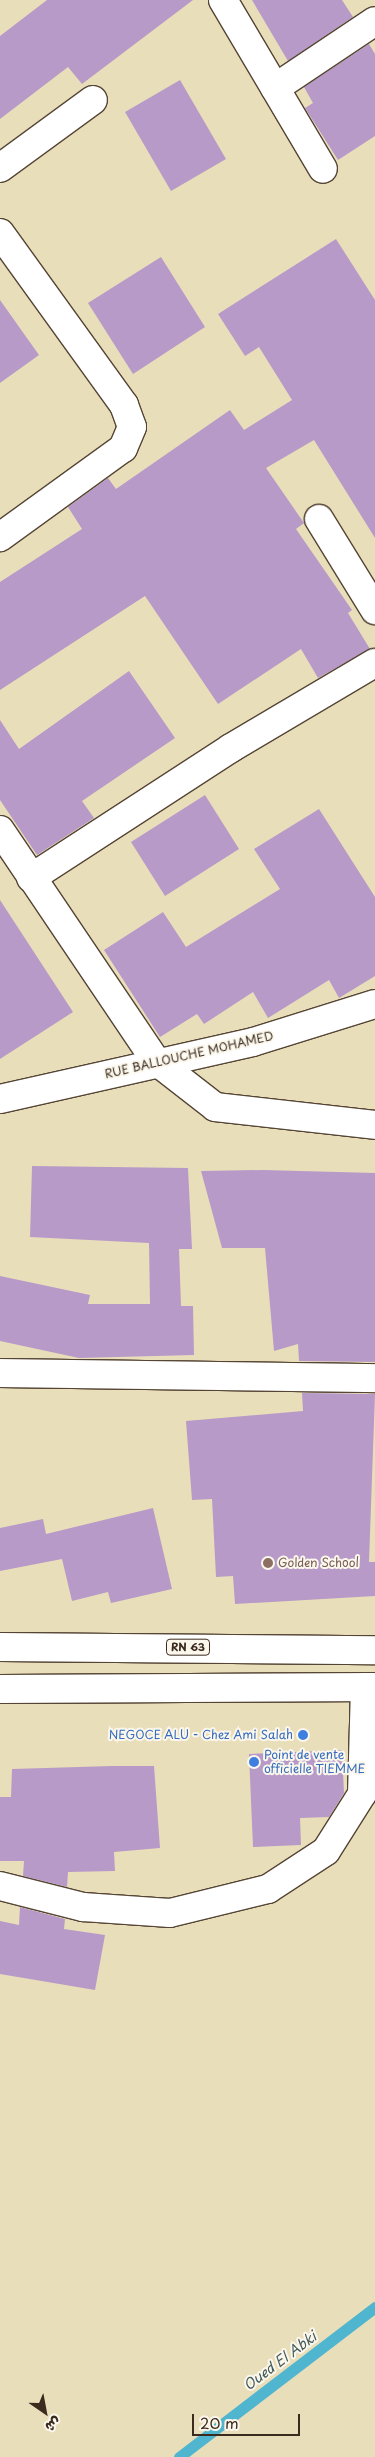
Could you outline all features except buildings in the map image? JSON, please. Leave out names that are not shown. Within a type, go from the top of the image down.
[{"type":"street","points":[[223,0],[323,169]]},
{"type":"street","points":[[275,88],[375,22]]},
{"type":"street","points":[[0,168],[93,100]]},
{"type":"street","points":[[0,233],[124,405],[132,427],[123,448],[0,537]]},
{"type":"street","points":[[319,519],[375,610]]},
{"type":"street","points":[[31,878],[232,748],[375,663]]},
{"type":"street","points":[[0,830],[156,1061],[215,1107],[375,1125]]},
{"type":"street","name":"RUE BALLOUCHE MOHAMED","points":[[0,1099],[156,1061],[253,1042],[375,1004]]},
{"type":"street","points":[[0,1373],[375,1378]]},
{"type":"street","name":"RN 63","points":[[0,1647],[375,1650]]},
{"type":"street","points":[[0,1689],[370,1687],[362,1794],[326,1851],[268,1889],[170,1913],[83,1907],[0,1886]]},
{"type":"waterway","name":"Oued El Abki","points":[[179,2457],[375,2307]]},
{"type":"place","name":"Golden School","points":[[268,1563]]},
{"type":"place","name":"NEGOCE ALU - Chez Ami Salah","points":[[303,1735]]},
{"type":"place","name":"Point de vente officielle TIEMME","points":[[254,1762]]}]
